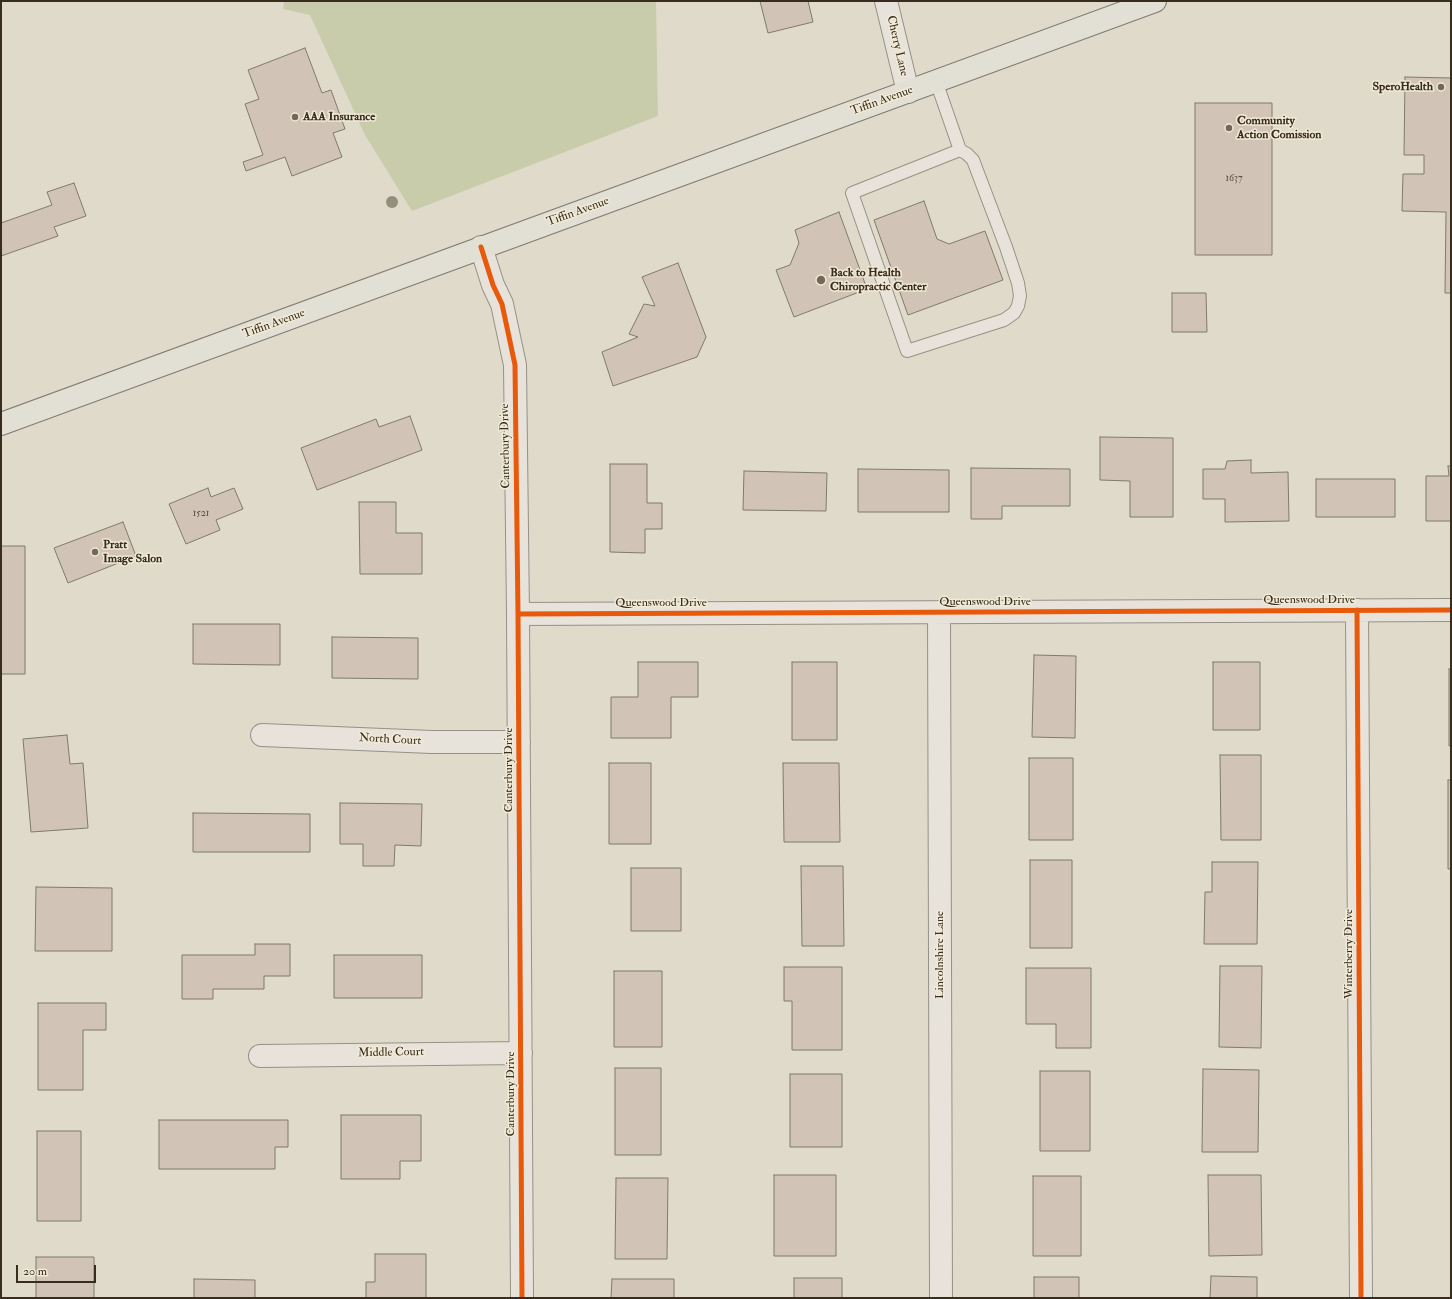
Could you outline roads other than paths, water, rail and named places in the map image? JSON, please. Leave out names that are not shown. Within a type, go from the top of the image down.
[{"type":"highway","name":"Tiffin Avenue","points":[[1,424],[1155,1]]},
{"type":"street","name":"Cherry Lane","points":[[886,1],[908,92]]},
{"type":"street","name":"Canterbury Drive","points":[[481,247],[493,285],[502,304],[515,365],[522,1298]]},
{"type":"street","name":"Winterberry Drive","points":[[1358,610],[1361,1298]]},
{"type":"street","name":"Queenswood Drive","points":[[518,614],[1451,610]]},
{"type":"street","name":"Lincolnshire Lane","points":[[939,612],[942,1298]]},
{"type":"street","name":"North Court","points":[[262,735],[432,742],[519,742]]},
{"type":"street","name":"Middle Court","points":[[260,1056],[521,1053]]},
{"type":"lane","points":[[936,81],[960,150],[973,160],[1018,283],[1020,296],[1018,306],[1014,313],[1004,320],[907,351],[852,193],[960,150]]},
{"type":"place","name":"SperoHealth","points":[[1441,87]]},
{"type":"place","name":"AAA Insurance","points":[[295,117]]},
{"type":"place","name":"Community Action Comission","points":[[1229,128]]},
{"type":"place","name":"Back to Health Chiropractic Center","points":[[821,280]]},
{"type":"place","name":"Pratt Image Salon","points":[[95,552]]}]
